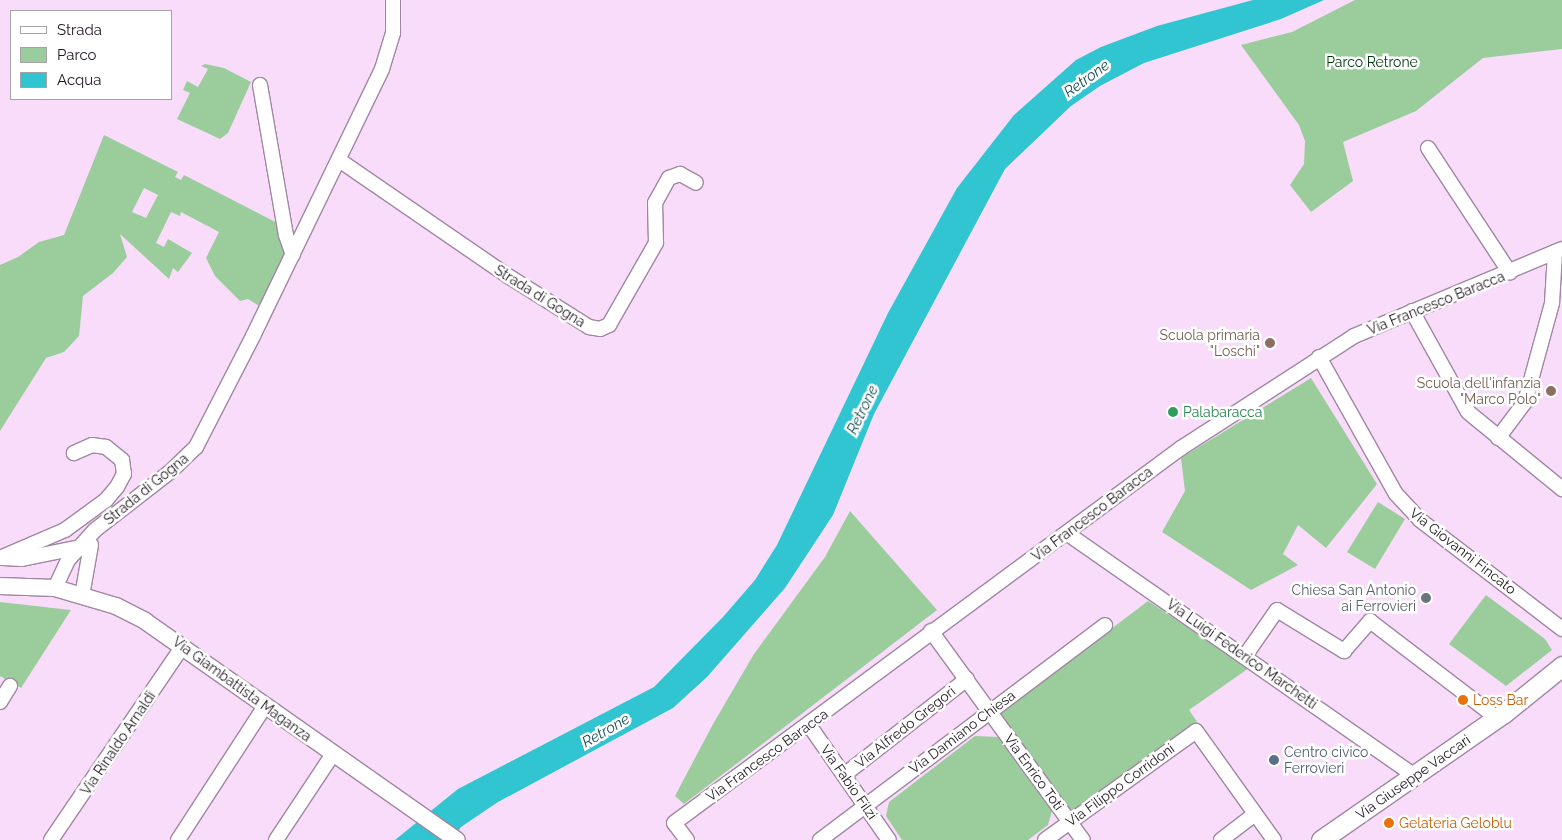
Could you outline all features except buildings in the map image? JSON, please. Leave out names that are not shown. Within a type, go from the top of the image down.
[{"type":"main road","name":"Via Giuseppe Vaccari","points":[[1321,840],[1500,715],[1562,666]]},
{"type":"street","name":"Strada di Gogna","points":[[82,596],[84,550],[93,533],[171,472],[196,447],[293,255],[389,51],[393,33],[393,0]]},
{"type":"street","points":[[260,85],[286,235],[293,255]]},
{"type":"street","points":[[1428,148],[1510,273]]},
{"type":"street","name":"Strada di Gogna","points":[[339,160],[508,276],[589,327],[600,329],[609,325],[656,243],[655,203],[669,178],[680,174],[696,182]]},
{"type":"street","points":[[1498,438],[1525,402],[1552,303],[1558,250]]},
{"type":"street","name":"Via Francesco Baracca","points":[[687,840],[674,823],[931,632],[1068,534],[1131,482],[1319,357],[1354,336],[1510,273],[1558,250]]},
{"type":"street","points":[[1412,311],[1468,412],[1562,489]]},
{"type":"street","name":"Via Giovanni Fincato","points":[[1319,357],[1396,494],[1420,520],[1562,629]]},
{"type":"street","name":"Strada di Gogna","points":[[0,557],[66,530],[106,500],[118,487],[124,474],[122,460],[106,448],[92,445],[74,453]]},
{"type":"street","name":"Via Luigi Federico Marchetti","points":[[1068,534],[1415,776]]},
{"type":"street","name":"Strada di Gogna","points":[[0,557],[22,559],[84,550]]},
{"type":"street","name":"Strada di Gogna","points":[[55,588],[68,560],[84,550]]},
{"type":"street","name":"Via Giambattista Maganza","points":[[3,586],[55,588],[116,606],[183,646],[265,706],[457,840]]},
{"type":"street","points":[[1245,656],[1277,610],[1344,651],[1370,622],[1500,715]]},
{"type":"street","name":"Via Damiano Chiesa","points":[[820,840],[866,808],[1104,625]]},
{"type":"street","name":"Via Enrico Toti","points":[[931,632],[967,678],[1082,840]]},
{"type":"street","name":"Via Rinaldo Arnaldi","points":[[51,840],[183,646]]},
{"type":"street","name":"Via Alfredo Gregori","points":[[844,775],[967,678]]},
{"type":"street","points":[[0,702],[10,686]]},
{"type":"street","points":[[178,840],[265,706]]},
{"type":"street","name":"Via Fabio Filzi","points":[[809,724],[889,840]]},
{"type":"street","name":"Via Filippo Corridoni","points":[[1045,840],[1196,731],[1255,814]]},
{"type":"street","points":[[276,840],[333,754]]},
{"type":"street","points":[[1220,840],[1255,814],[1274,840]]},
{"type":"green space","name":"Parco Retrone","points":[[1355,0],[1562,0],[1562,49],[1483,58],[1416,111],[1343,142],[1353,181],[1311,212],[1290,185],[1304,164],[1305,141],[1299,125],[1241,45],[1292,32]]},
{"type":"green space","points":[[205,64],[224,68],[251,82],[228,133],[220,139],[177,119],[190,93],[183,90],[187,81],[198,87],[208,69],[201,66]]},
{"type":"green space","points":[[104,135],[178,172],[175,177],[181,180],[184,175],[285,227],[290,254],[264,309],[248,299],[240,301],[215,276],[206,258],[219,232],[181,212],[180,216],[171,212],[156,243],[164,247],[168,239],[192,253],[178,272],[173,268],[169,279],[120,234],[127,257],[113,273],[83,296],[79,336],[64,352],[46,358],[0,431],[0,265],[18,257],[39,242],[64,235]],"holes":[[[144,188],[158,195],[146,218],[132,212]]]},
{"type":"green space","points":[[1311,378],[1377,484],[1326,548],[1298,525],[1283,554],[1298,565],[1251,590],[1162,532],[1185,491],[1181,458]]},
{"type":"green space","points":[[1378,502],[1405,519],[1375,569],[1347,552]]},
{"type":"green space","points":[[850,511],[937,610],[684,804],[675,796],[713,724],[754,654],[825,557]]},
{"type":"green space","points":[[1486,595],[1545,639],[1552,650],[1506,686],[1449,644]]},
{"type":"green space","points":[[1148,601],[1249,668],[1189,710],[1198,723],[1072,816],[1000,718],[1000,713]]},
{"type":"green space","points":[[0,602],[71,610],[21,688],[0,676]]},
{"type":"green space","points":[[975,736],[998,737],[1052,811],[1048,825],[1028,840],[902,840],[886,816],[889,802]]},
{"type":"water","name":"Retrone","points":[[1253,0],[1324,0],[1281,19],[1144,63],[1100,86],[1071,106],[1005,169],[874,414],[833,515],[785,588],[707,677],[673,708],[498,802],[461,827],[452,840],[395,840],[458,789],[654,687],[723,617],[755,580],[777,545],[888,313],[957,188],[1014,115],[1076,60],[1101,47],[1157,26]]},
{"type":"place","name":"Scuola primaria \"Loschi\"","points":[[1270,343]]},
{"type":"place","name":"Scuola dell'infanzia \"Marco Polo\"","points":[[1551,391]]},
{"type":"place","name":"Palabaracca","points":[[1173,412]]},
{"type":"place","name":"Chiesa San Antonio ai Ferrovieri","points":[[1426,598]]},
{"type":"place","name":"Loss Bar","points":[[1463,700]]},
{"type":"place","name":"Centro civico Ferrovieri","points":[[1274,760]]},
{"type":"place","name":"Gelateria Geloblu","points":[[1389,823]]}]
